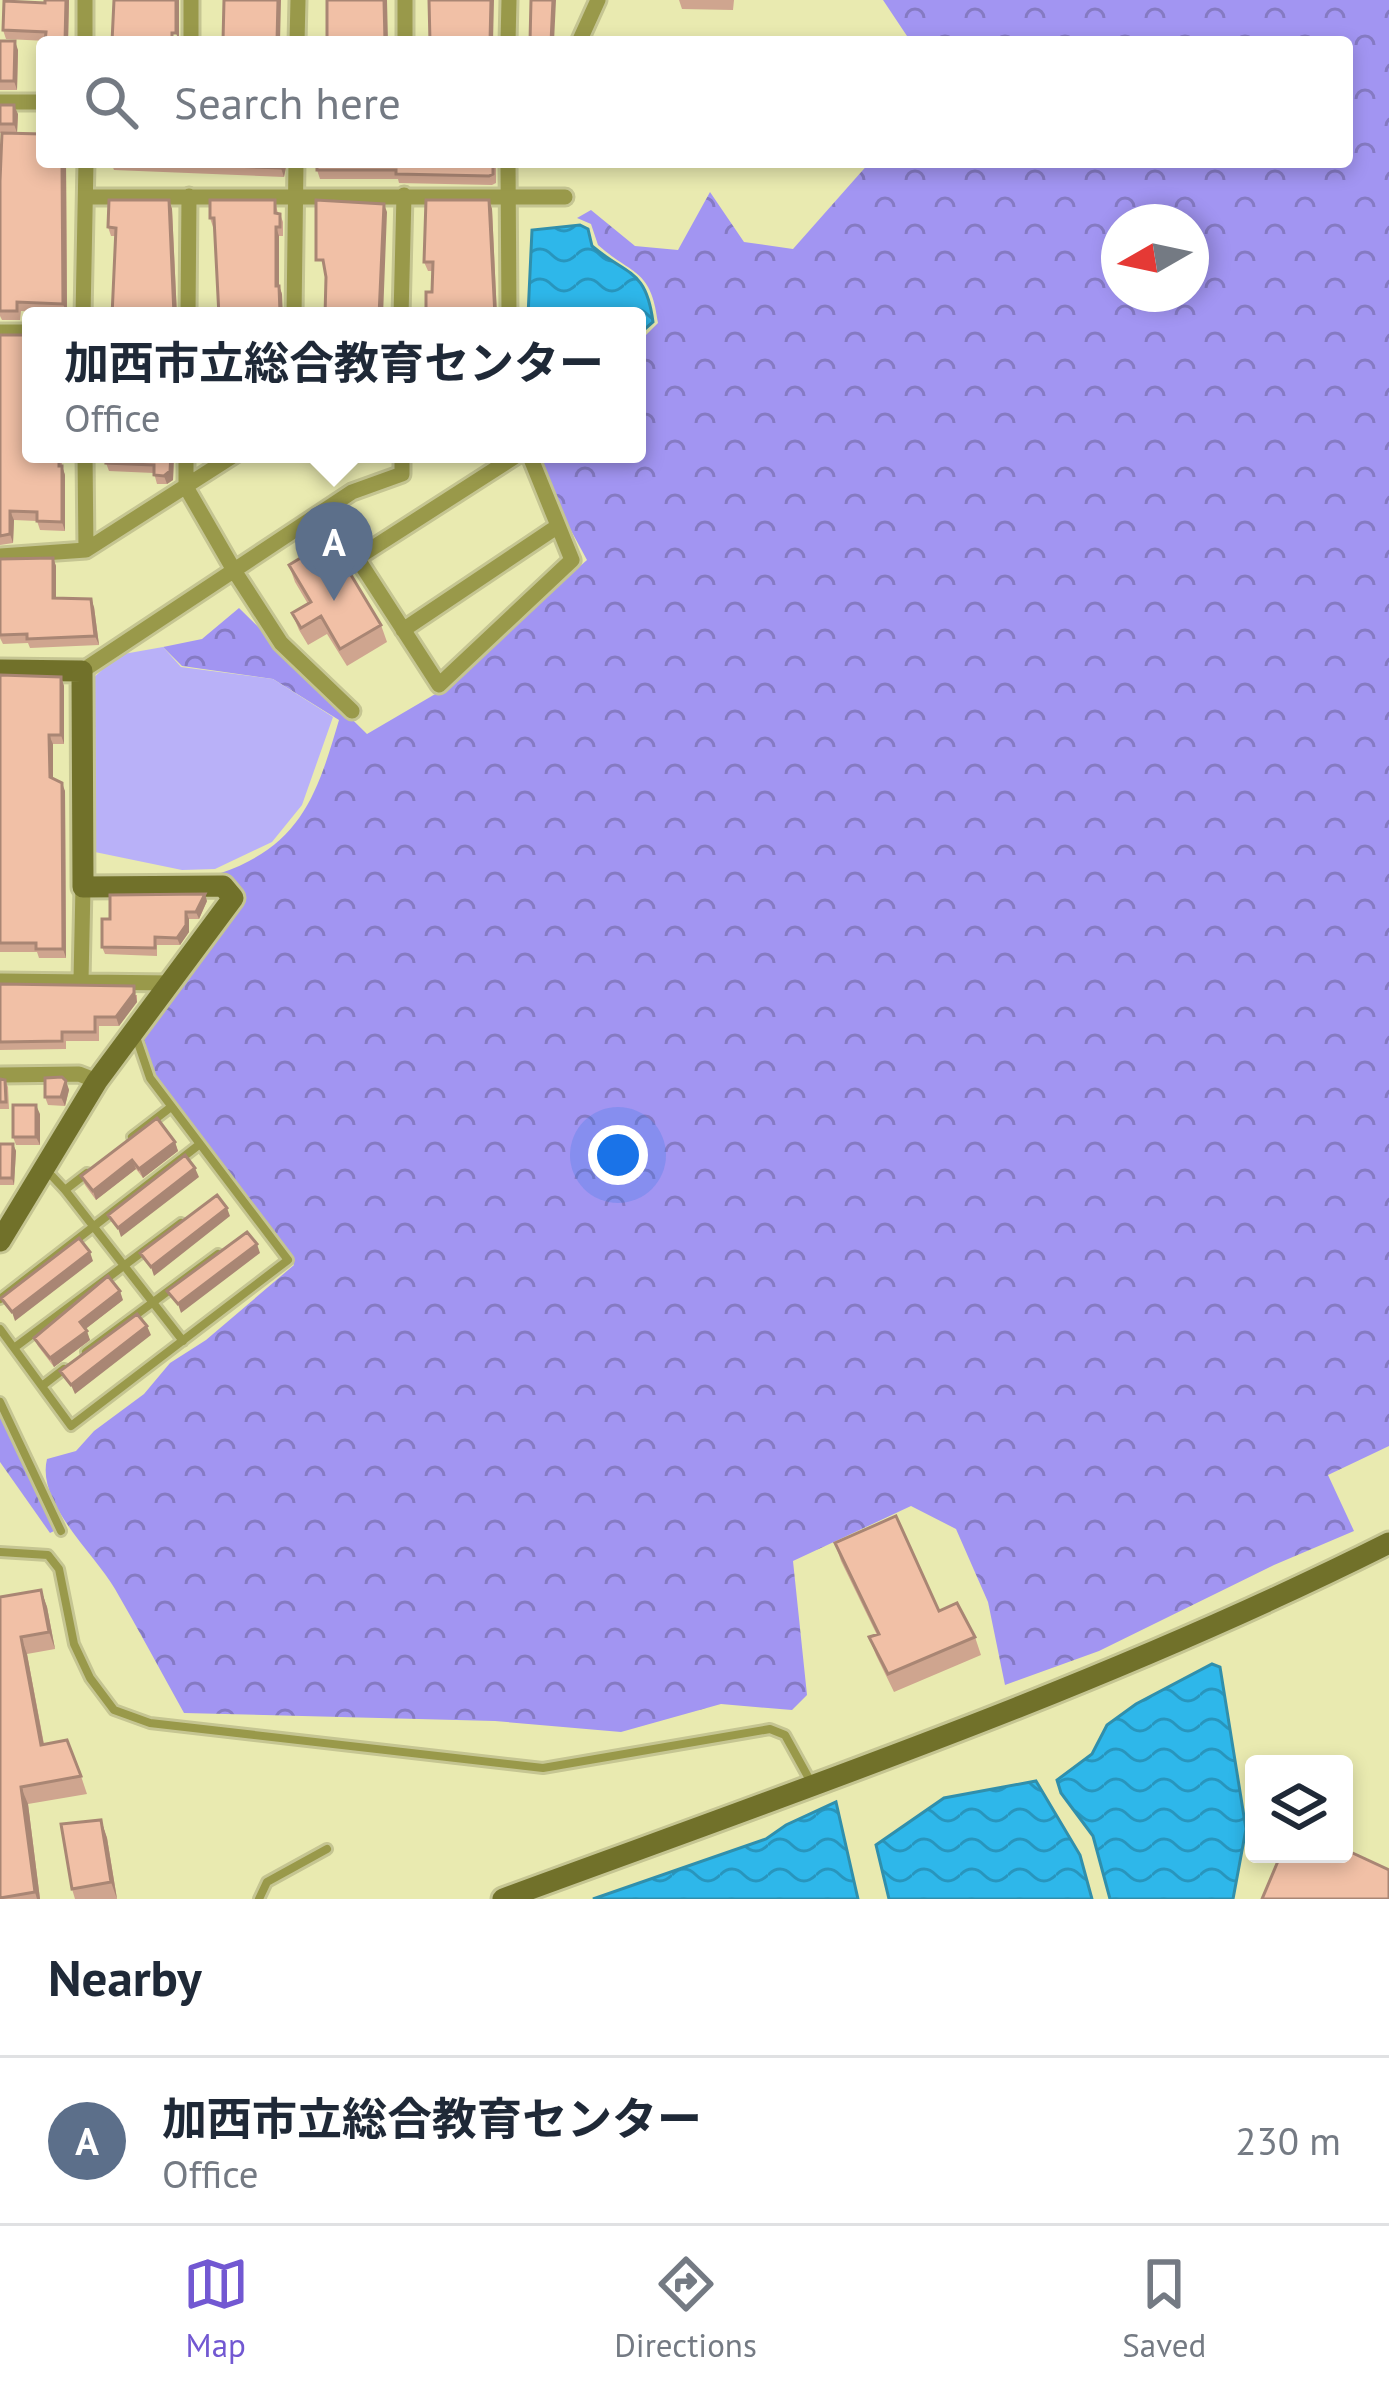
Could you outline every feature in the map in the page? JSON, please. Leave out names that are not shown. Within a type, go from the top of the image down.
[{"type":"street","points":[[85,0],[85,36]]},
{"type":"street","points":[[191,0],[191,36]]},
{"type":"street","points":[[297,36],[298,0]]},
{"type":"street","points":[[405,0],[405,36]]},
{"type":"street","points":[[508,36],[509,0]]},
{"type":"street","points":[[582,36],[598,0]]},
{"type":"street","points":[[0,102],[36,102]]},
{"type":"street","points":[[83,307],[86,168]]},
{"type":"street","points":[[294,307],[296,168]]},
{"type":"street","points":[[508,168],[509,307]]},
{"type":"street","points":[[188,307],[189,196]]},
{"type":"street","points":[[401,307],[404,196]]},
{"type":"street","points":[[87,197],[566,197]]},
{"type":"street","points":[[85,463],[86,550]]},
{"type":"street","points":[[186,463],[186,487],[281,643],[352,711]]},
{"type":"street","points":[[0,556],[86,550],[222,463]]},
{"type":"street","points":[[0,670],[82,671],[352,492],[402,474],[402,463]]},
{"type":"street","points":[[357,558],[505,463]]},
{"type":"street","points":[[326,510],[439,685],[572,560],[533,463]]},
{"type":"street","points":[[403,630],[558,526]]},
{"type":"street","points":[[81,980],[82,671]]},
{"type":"street","points":[[0,1241],[98,1081],[232,898],[223,886],[83,887]]},
{"type":"street","points":[[0,981],[173,982]]},
{"type":"street","points":[[0,1075],[79,1074],[98,1081]]},
{"type":"street","points":[[503,1899],[1095,1678],[1389,1543]]},
{"type":"lane","points":[[0,1329],[71,1426],[288,1260],[151,1078],[134,1033]]},
{"type":"lane","points":[[118,1148],[171,1107]]},
{"type":"lane","points":[[0,1299],[200,1144]]},
{"type":"lane","points":[[65,1190],[100,1162]]},
{"type":"lane","points":[[41,1173],[52,1176],[65,1190],[183,1341]]},
{"type":"lane","points":[[214,1198],[232,1185]]},
{"type":"lane","points":[[14,1348],[195,1212]]},
{"type":"lane","points":[[242,1236],[260,1223]]},
{"type":"lane","points":[[42,1386],[224,1249]]},
{"type":"lane","points":[[0,1402],[61,1531]]},
{"type":"lane","points":[[0,1552],[48,1555],[59,1569],[74,1644],[90,1678],[114,1710],[150,1723],[543,1768],[770,1729],[784,1736],[812,1786]]},
{"type":"lane","points":[[259,1899],[267,1882],[327,1849]]},
{"type":"green space","points":[[883,0],[1389,0],[1389,1446],[1328,1475],[1354,1531],[1099,1651],[1005,1685],[988,1602],[956,1529],[911,1506],[793,1561],[807,1695],[792,1710],[721,1704],[621,1732],[495,1721],[184,1713],[115,1589],[58,1510],[46,1476],[47,1459],[76,1451],[94,1431],[144,1394],[170,1363],[206,1340],[294,1265],[155,1075],[137,1034],[226,895],[221,873],[270,848],[302,814],[323,772],[339,720],[273,679],[182,666],[163,647],[202,639],[239,608],[367,734],[437,693],[587,560],[548,488],[540,463],[646,463],[646,335],[658,323],[655,305],[645,282],[598,245],[591,224],[577,218],[591,210],[635,246],[678,250],[710,192],[744,242],[793,249],[865,168],[1353,168],[1353,36],[907,36]]},
{"type":"green space","points":[[0,1412],[56,1530],[50,1533],[0,1462]]},
{"type":"shaded area","points":[[163,647],[181,667],[273,679],[333,717],[302,805],[272,842],[215,869],[182,870],[90,851],[90,681],[118,655]]},
{"type":"water","points":[[580,225],[588,229],[592,246],[640,282],[653,322],[646,328],[646,307],[528,307],[532,230]]},
{"type":"water","points":[[1212,1664],[1220,1667],[1245,1823],[1233,1899],[1110,1899],[1093,1836],[1061,1793],[1057,1780],[1092,1754],[1107,1725]]},
{"type":"water","points":[[1036,1781],[1080,1855],[1092,1899],[889,1899],[876,1845],[944,1798]]},
{"type":"water","points":[[836,1802],[858,1899],[593,1899],[766,1839]]},
{"type":"building","points":[[66,0],[65,36],[3,30],[4,1]]},
{"type":"building","points":[[114,0],[176,0],[176,33],[172,36],[112,36]]},
{"type":"building","points":[[224,0],[278,0],[277,36],[223,36]]},
{"type":"building","points":[[327,0],[384,0],[385,36],[327,36]]},
{"type":"building","points":[[429,0],[491,0],[490,36],[430,36]]},
{"type":"building","points":[[531,0],[553,0],[551,36],[530,36]]},
{"type":"building","points":[[0,41],[15,41],[14,81],[0,81]]},
{"type":"building","points":[[0,105],[14,105],[14,124],[0,124]]},
{"type":"building","points":[[2,133],[36,134],[36,168],[62,168],[63,304],[17,302],[17,311],[0,311]]},
{"type":"building","points":[[493,168],[493,174],[396,174],[396,170],[317,170]]},
{"type":"building","points":[[109,200],[169,200],[174,307],[112,307],[116,228],[108,227]]},
{"type":"building","points":[[210,200],[275,200],[275,213],[280,214],[280,227],[276,227],[280,307],[219,307],[214,218],[210,218]]},
{"type":"building","points":[[316,200],[384,204],[379,307],[325,307],[323,260],[316,260]]},
{"type":"building","points":[[426,200],[489,200],[495,307],[426,307],[426,292],[432,292],[433,262],[424,262]]},
{"type":"building","points":[[0,335],[22,335],[22,463],[62,466],[62,522],[37,521],[37,512],[10,511],[10,534],[0,536]]},
{"type":"building","points":[[106,463],[170,463],[170,471],[154,475],[154,465]]},
{"type":"building","points":[[330,540],[381,625],[340,649],[321,616],[301,628],[292,613],[311,602],[289,565]]},
{"type":"building","points":[[53,558],[53,598],[91,599],[95,636],[27,639],[27,634],[0,635],[0,559]]},
{"type":"building","points":[[0,675],[61,677],[61,735],[49,735],[50,777],[62,783],[63,949],[0,943]]},
{"type":"building","points":[[205,894],[196,912],[186,912],[186,925],[177,938],[155,937],[155,948],[102,947],[102,919],[110,919],[110,895]]},
{"type":"building","points":[[0,984],[134,986],[134,993],[116,1017],[95,1017],[95,1032],[62,1032],[62,1041],[0,1042]]},
{"type":"building","points":[[45,1078],[66,1081],[61,1097],[45,1097]]},
{"type":"building","points":[[0,1079],[5,1080],[6,1102],[0,1102]]},
{"type":"building","points":[[13,1105],[36,1105],[36,1137],[13,1137]]},
{"type":"building","points":[[157,1118],[175,1142],[139,1169],[132,1160],[93,1191],[81,1176]]},
{"type":"building","points":[[0,1144],[13,1144],[12,1178],[0,1178]]},
{"type":"building","points":[[185,1155],[195,1168],[118,1228],[108,1215]]},
{"type":"building","points":[[217,1195],[227,1208],[151,1267],[140,1253]]},
{"type":"building","points":[[247,1232],[257,1244],[178,1304],[167,1291]]},
{"type":"building","points":[[79,1238],[90,1252],[12,1312],[1,1298]]},
{"type":"building","points":[[108,1276],[120,1291],[80,1322],[87,1331],[50,1358],[34,1338]]},
{"type":"building","points":[[137,1314],[147,1326],[71,1385],[60,1371]]},
{"type":"building","points":[[896,1516],[939,1611],[957,1603],[975,1637],[888,1674],[869,1637],[879,1634],[835,1543]]},
{"type":"building","points":[[41,1590],[49,1632],[21,1637],[41,1745],[67,1740],[81,1776],[21,1787],[35,1892],[0,1898],[0,1597]]},
{"type":"building","points":[[101,1820],[111,1882],[72,1889],[61,1824]]},
{"type":"building","points":[[1353,1853],[1389,1870],[1389,1899],[1262,1899],[1277,1863],[1353,1863]]},
{"type":"place","name":"加西市立総合教育センター","points":[[334,601]]}]
